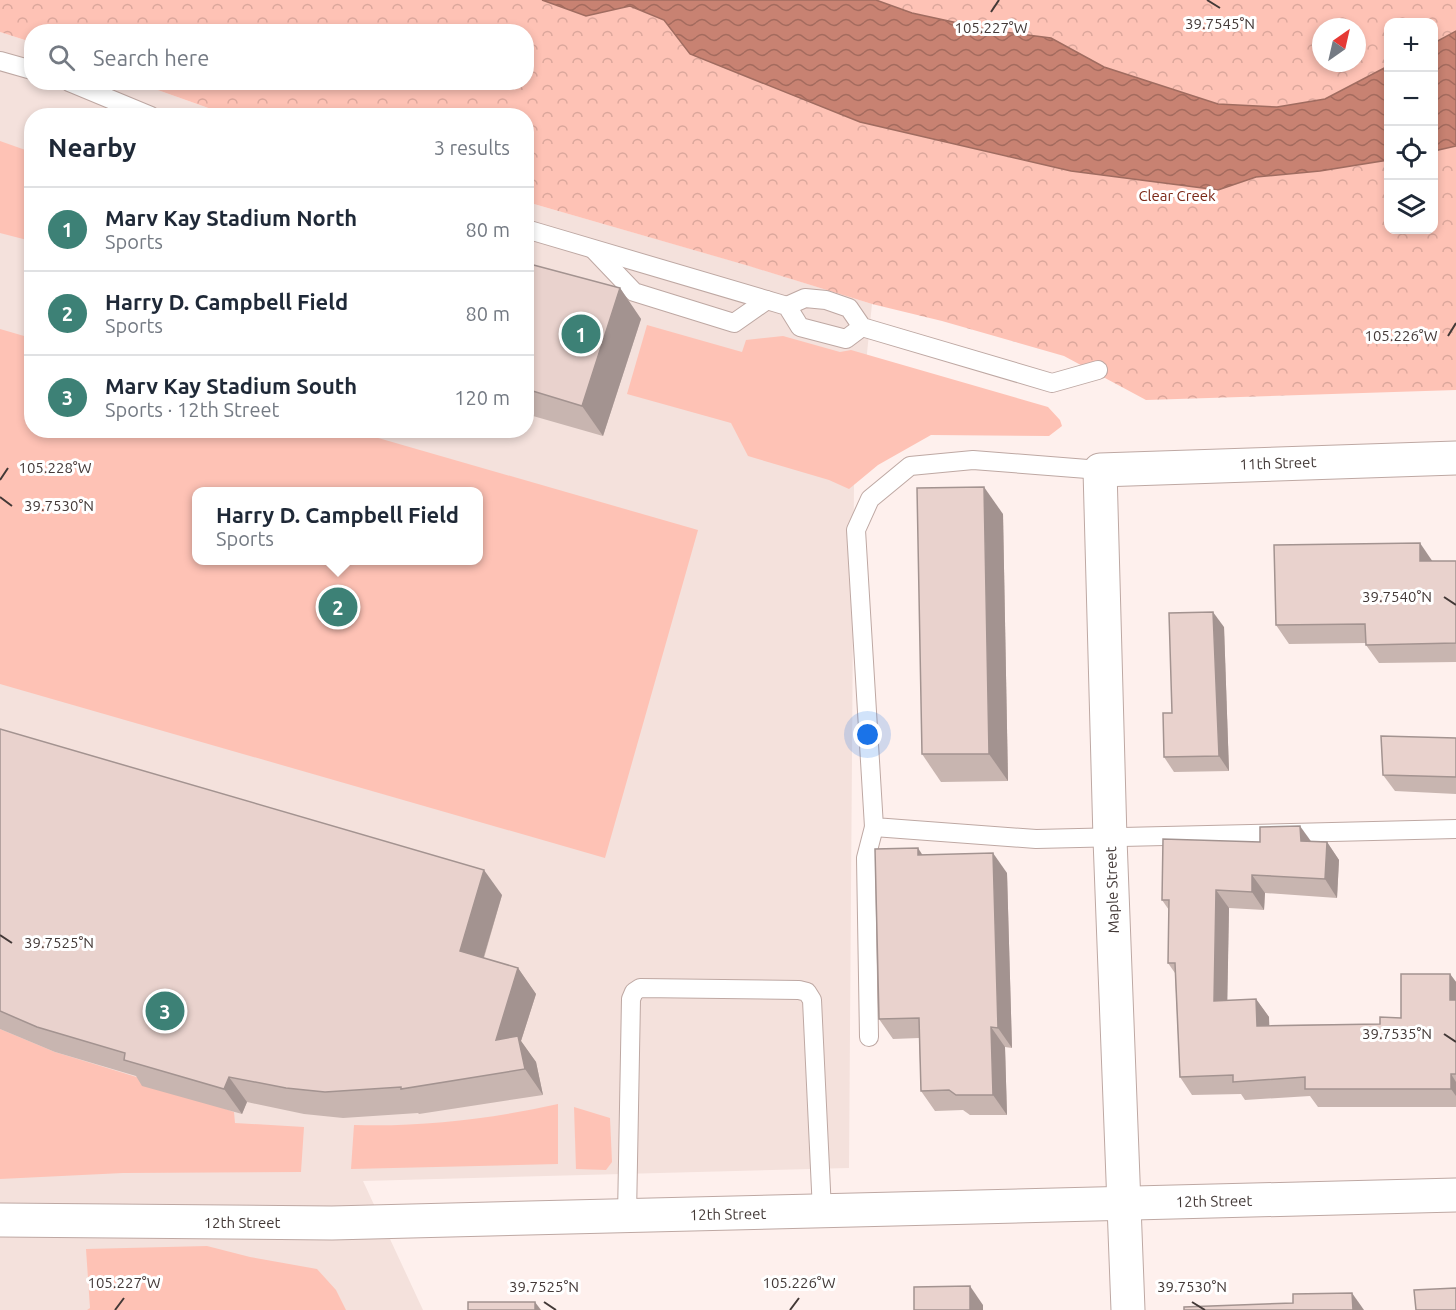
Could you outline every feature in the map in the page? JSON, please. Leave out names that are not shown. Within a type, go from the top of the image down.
[{"type":"street","name":"11th Street","points":[[1100,470],[1456,458]]},
{"type":"street","name":"Maple Street","points":[[1100,470],[1110,838],[1128,1310]]},
{"type":"street","name":"12th Street","points":[[0,1220],[332,1223],[1456,1195]]},
{"type":"lane","points":[[0,61],[24,68]]},
{"type":"lane","points":[[88,90],[132,108]]},
{"type":"lane","points":[[534,231],[787,306],[805,298],[826,300],[849,308],[862,327],[1052,383],[1098,370]]},
{"type":"lane","points":[[593,249],[634,292],[734,323],[767,300]]},
{"type":"lane","points":[[787,306],[800,327],[834,337],[846,339],[862,327]]},
{"type":"lane","points":[[868,1037],[866,858],[874,826],[856,530],[870,499],[910,466],[973,460],[1100,470]]},
{"type":"lane","points":[[874,826],[1036,839],[1456,828]]},
{"type":"lane","points":[[627,1216],[631,999],[639,988],[807,992],[812,1000],[822,1211]]},
{"type":"shaded area","points":[[0,32],[24,40],[24,90],[158,90],[208,108],[24,108],[24,438],[534,438],[534,204],[750,266],[872,304],[854,481],[849,1168],[363,1181],[423,1310],[0,1310]]},
{"type":"green space","name":"Clear Creek","points":[[0,0],[1456,0],[1456,390],[1146,400],[1064,356],[942,321],[872,304],[534,204],[534,108],[208,108],[158,90],[534,90],[534,24],[24,24],[24,40],[0,32]]},
{"type":"green space","points":[[0,141],[24,150],[24,239],[0,233]]},
{"type":"green space","points":[[647,325],[742,352],[746,340],[783,336],[840,352],[851,350],[1048,407],[1060,420],[1062,426],[1049,436],[931,435],[878,465],[849,489],[829,480],[748,456],[731,423],[627,394]]},
{"type":"green space","points":[[0,329],[24,336],[24,438],[378,438],[698,530],[605,858],[0,684]]},
{"type":"green space","points":[[0,1029],[55,1052],[143,1079],[234,1112],[235,1123],[304,1127],[301,1172],[123,1173],[0,1179]]},
{"type":"green space","points":[[558,1104],[558,1164],[351,1169],[354,1125],[406,1125],[457,1121]]},
{"type":"green space","points":[[574,1107],[610,1118],[612,1162],[606,1170],[576,1169]]},
{"type":"green space","points":[[207,1246],[250,1257],[317,1269],[336,1290],[346,1310],[87,1310],[90,1308],[86,1249]]},
{"type":"water","name":"Clear Creek","points":[[542,0],[876,0],[912,13],[990,30],[1051,38],[1104,67],[1218,104],[1277,107],[1325,99],[1384,68],[1384,161],[1320,171],[1256,177],[1218,190],[1071,171],[860,122],[690,54],[664,20],[630,6],[586,16]]},
{"type":"water","points":[[1456,31],[1456,146],[1438,150],[1438,72],[1438,41]]},
{"type":"building","points":[[534,265],[620,288],[582,406],[534,391]]},
{"type":"building","points":[[984,487],[989,754],[922,754],[917,488]]},
{"type":"building","points":[[1420,543],[1420,561],[1456,561],[1456,643],[1366,645],[1365,624],[1276,625],[1274,545]]},
{"type":"building","points":[[1213,612],[1219,756],[1164,757],[1163,713],[1172,713],[1169,613]]},
{"type":"building","points":[[0,729],[484,870],[460,951],[518,968],[496,1040],[518,1036],[525,1069],[401,1089],[401,1087],[325,1092],[286,1088],[229,1077],[224,1089],[124,1060],[125,1053],[37,1027],[0,1011]]},
{"type":"building","points":[[1381,736],[1456,738],[1456,777],[1383,775]]},
{"type":"building","points":[[1300,826],[1301,841],[1327,842],[1325,879],[1252,875],[1252,892],[1216,890],[1214,1001],[1256,999],[1257,1026],[1380,1024],[1380,1017],[1401,1018],[1401,974],[1450,974],[1450,1000],[1456,1000],[1456,1074],[1451,1074],[1451,1089],[1305,1089],[1305,1077],[1233,1082],[1233,1075],[1180,1077],[1175,963],[1168,963],[1169,900],[1162,900],[1163,839],[1260,842],[1260,827]]},
{"type":"building","points":[[918,848],[918,855],[993,853],[998,1028],[991,1027],[993,1095],[956,1095],[949,1090],[921,1091],[919,1018],[879,1019],[875,849]]},
{"type":"building","points":[[970,1286],[970,1310],[914,1310],[914,1287]]},
{"type":"building","points":[[1456,1288],[1456,1310],[1416,1310],[1414,1290]]},
{"type":"building","points":[[1352,1293],[1353,1310],[1184,1310],[1184,1307],[1293,1303],[1293,1294]]},
{"type":"building","points":[[468,1302],[535,1302],[535,1310],[468,1310]]},
{"type":"place","name":"Marv Kay Stadium North","points":[[581,334]]},
{"type":"place","name":"Harry D. Campbell Field","points":[[338,607]]},
{"type":"place","name":"Marv Kay Stadium South","points":[[165,1011]]}]
